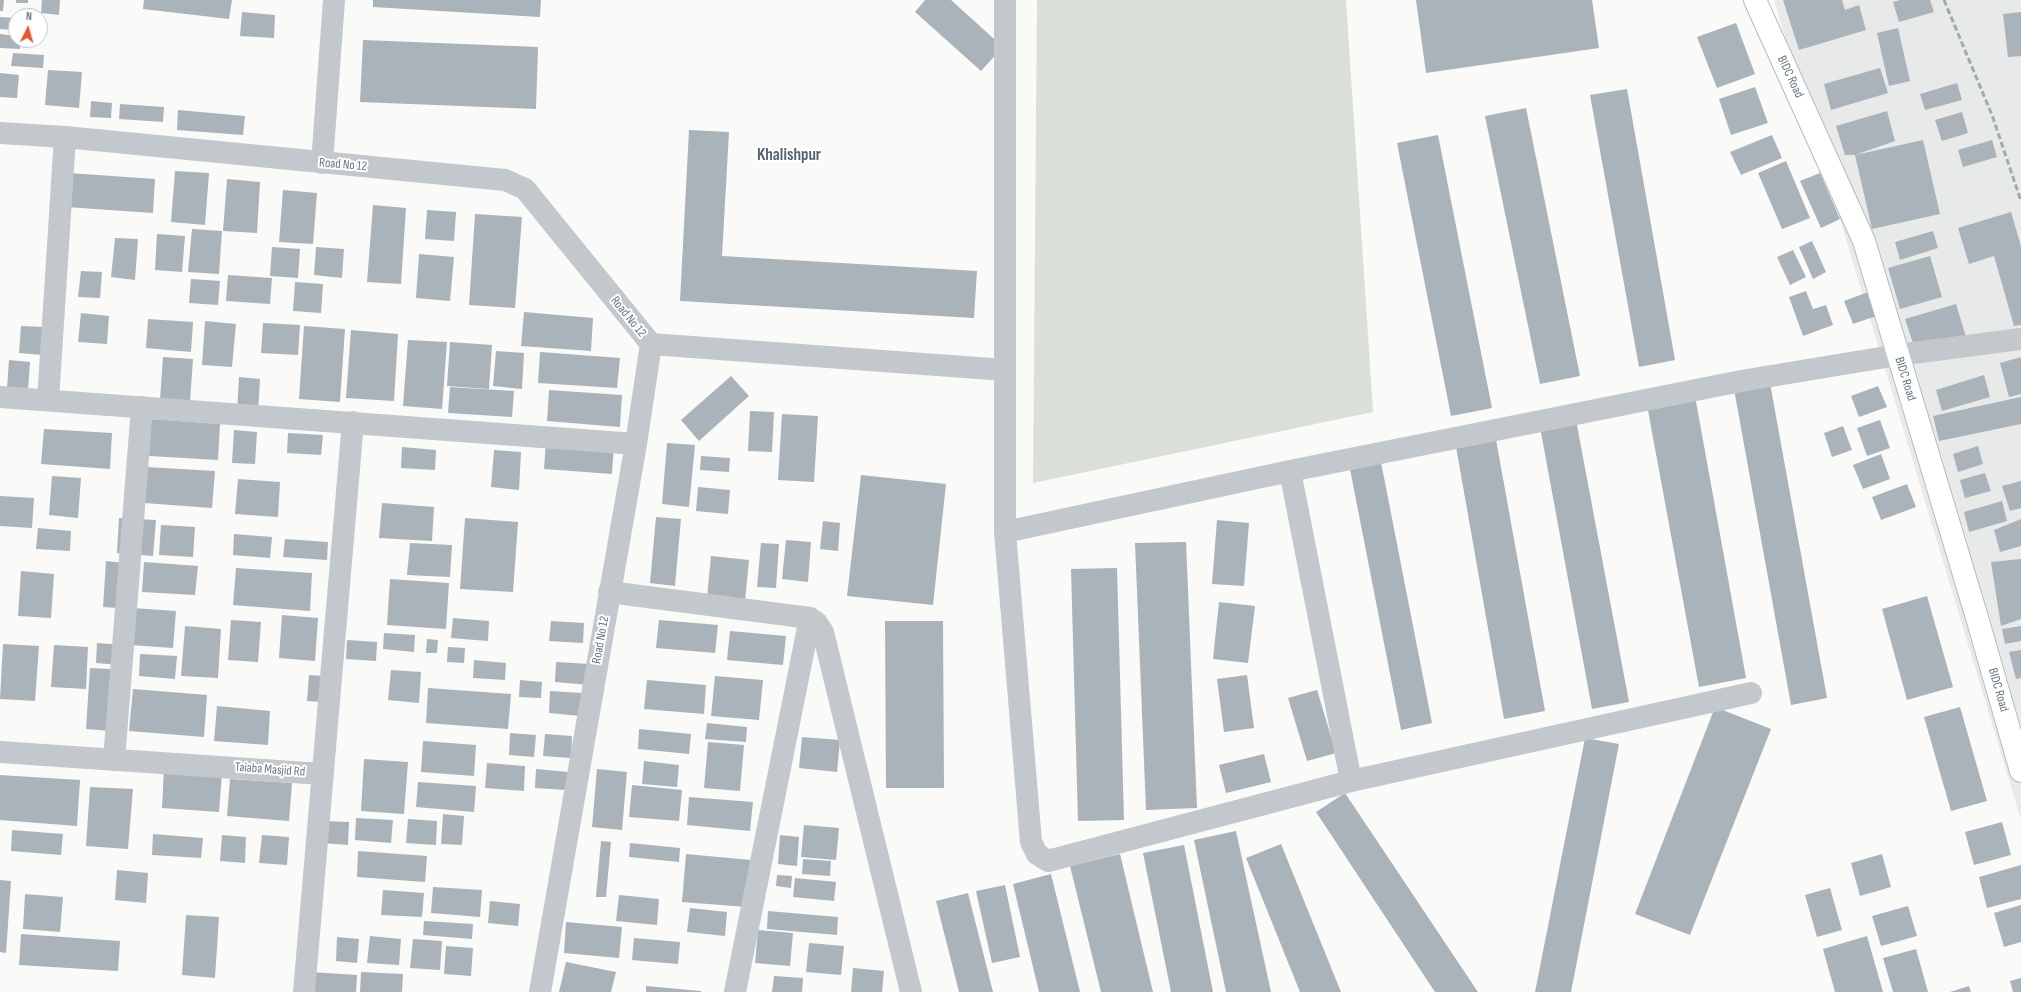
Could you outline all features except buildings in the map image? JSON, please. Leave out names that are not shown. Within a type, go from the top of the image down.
[{"type":"main road","name":"BIDC Road","points":[[1755,0],[1864,241],[1978,621],[2021,771]]},
{"type":"street","points":[[322,163],[334,0]]},
{"type":"street","points":[[1005,0],[1005,532],[1031,842],[1037,854],[1048,861],[1351,780],[1751,693]]},
{"type":"street","name":"Road No 12","points":[[0,133],[65,137],[505,180],[525,189],[651,344],[636,444],[540,992]]},
{"type":"street","points":[[48,400],[65,137]]},
{"type":"street","points":[[1005,532],[1290,471],[1741,381],[1898,355],[2021,338]]},
{"type":"street","points":[[651,344],[1005,370]]},
{"type":"street","points":[[0,397],[636,444]]},
{"type":"street","points":[[114,760],[142,407]]},
{"type":"street","points":[[322,774],[353,422]]},
{"type":"street","points":[[1290,471],[1351,780]]},
{"type":"street","points":[[609,592],[810,618],[817,623],[822,632],[911,992]]},
{"type":"street","points":[[735,992],[810,618]]},
{"type":"street","name":"Taiaba Masjid Rd","points":[[0,752],[322,774],[304,992]]},
{"type":"shaded area","points":[[1037,0],[1346,0],[1373,412],[1033,483]]},
{"type":"shaded area","points":[[1774,0],[2021,0],[2021,820]]},
{"type":"railway","points":[[1944,0],[1992,115],[2021,201]]},
{"type":"district","name":"Khalishpur","points":[[789,156]]}]
